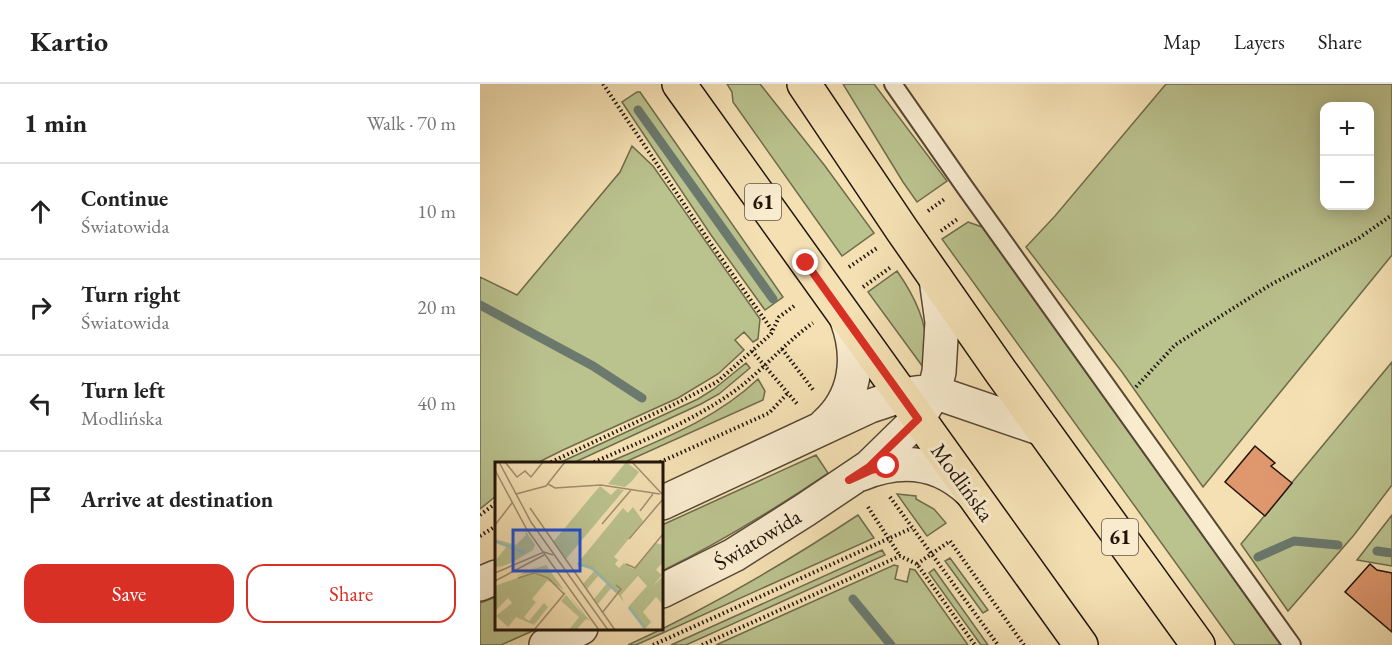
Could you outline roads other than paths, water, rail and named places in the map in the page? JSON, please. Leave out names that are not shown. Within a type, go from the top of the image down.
[{"type":"main road","name":"Modlińska","points":[[679,84],[848,320],[918,402],[970,491],[1081,645]]},
{"type":"main road","name":"61","points":[[804,84],[936,279],[1198,645]]},
{"type":"street","points":[[918,402],[942,346],[942,322],[936,279]]},
{"type":"street","points":[[816,431],[833,418],[841,408],[852,384],[854,344],[848,320]]},
{"type":"street","points":[[663,503],[870,406],[918,402],[1042,429]]},
{"type":"street","name":"Światowida","points":[[663,590],[734,555],[869,467],[918,402]]},
{"type":"street","name":"Światowida","points":[[849,480],[887,466],[924,466],[942,470],[957,479],[970,491]]},
{"type":"street","points":[[480,584],[495,578]]},
{"type":"street","points":[[546,645],[577,630]]},
{"type":"lane","points":[[893,84],[1292,645]]},
{"type":"waterway","points":[[638,110],[773,299]]},
{"type":"waterway","points":[[480,305],[593,366],[642,398]]},
{"type":"waterway","points":[[1258,557],[1294,541],[1338,545]]},
{"type":"waterway","points":[[1377,551],[1392,553]]},
{"type":"waterway","points":[[853,599],[891,645]]}]
